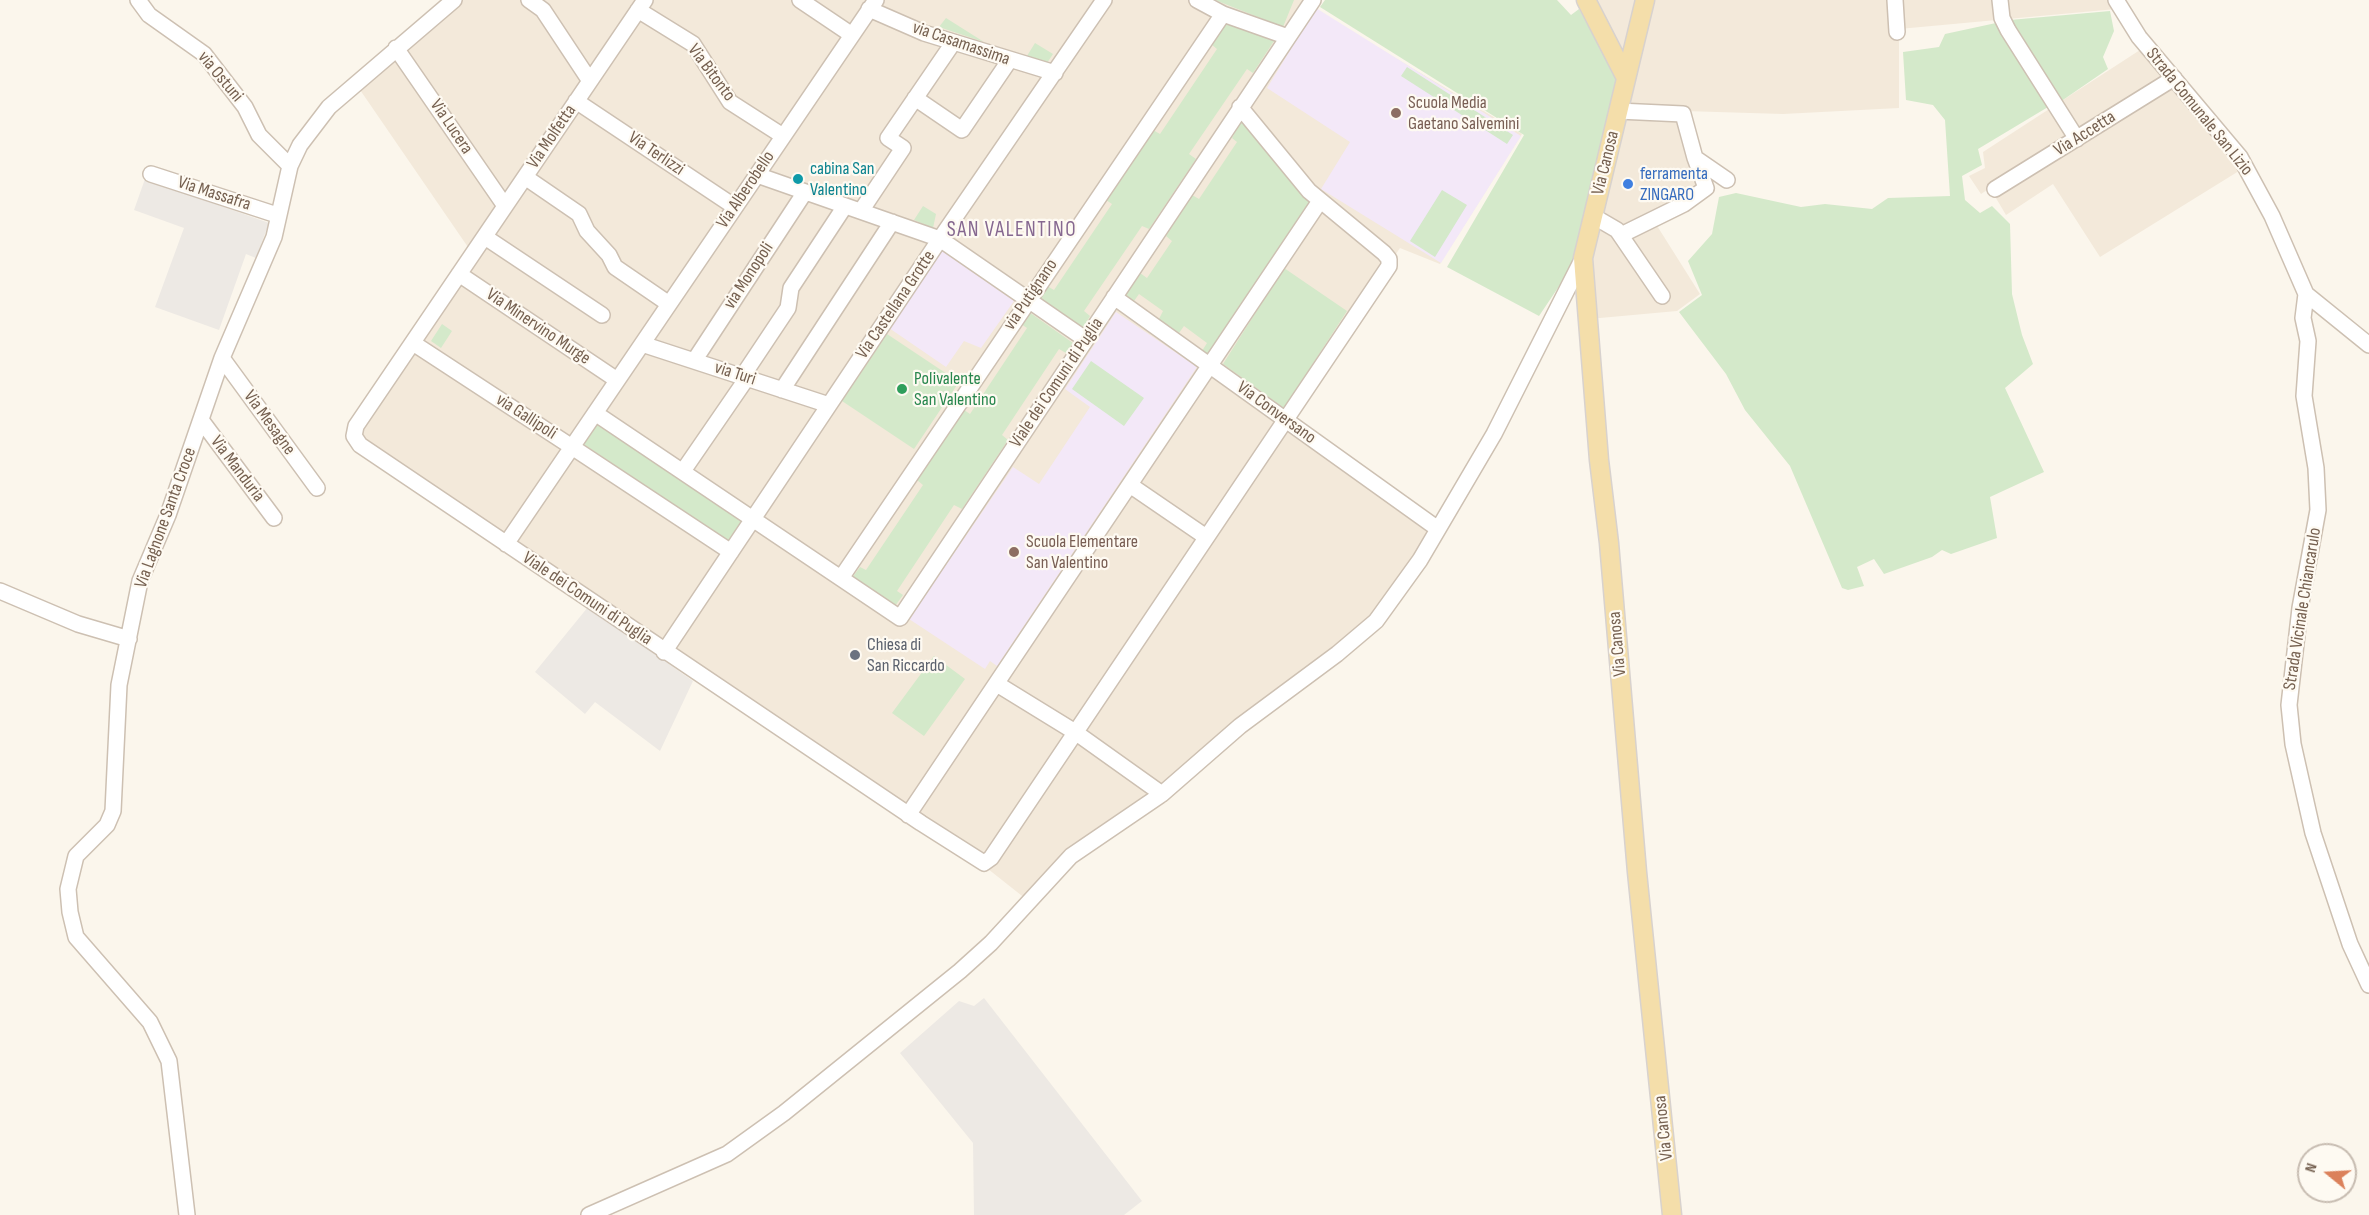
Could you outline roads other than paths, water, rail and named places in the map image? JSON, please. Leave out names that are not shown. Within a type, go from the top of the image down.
[{"type":"main road","points":[[1586,0],[1626,78]]},
{"type":"main road","name":"Via Canosa","points":[[1645,0],[1583,258],[1637,872],[1672,1215]]},
{"type":"street","name":"via Ostuni","points":[[138,0],[149,15],[204,54],[245,107],[259,135],[290,166]]},
{"type":"street","name":"Via Lagnone Santa Croce","points":[[187,1215],[169,1061],[150,1022],[76,937],[69,900],[71,872],[76,856],[108,825],[113,811],[116,792],[116,714],[140,580],[168,515],[222,358],[274,237],[277,214],[290,166],[300,146],[329,107],[454,0]]},
{"type":"street","points":[[529,0],[543,10],[590,81]]},
{"type":"street","points":[[800,0],[852,35]]},
{"type":"street","name":"Via Castellana Grotte","points":[[731,552],[940,239],[1104,0]]},
{"type":"street","points":[[1197,0],[1223,14],[1288,37],[1303,0]]},
{"type":"street","name":"Viale dei Comuni di Puglia","points":[[595,413],[900,618],[1313,0]]},
{"type":"street","points":[[1895,0],[1897,32]]},
{"type":"street","points":[[2000,0],[2002,18],[2008,30],[2077,139]]},
{"type":"street","name":"Strada Comunale San Lizio","points":[[2115,0],[2139,37],[2240,157],[2272,216],[2306,294]]},
{"type":"street","name":"Via Molfetta","points":[[459,274],[642,5]]},
{"type":"street","name":"Via Bitonto","points":[[642,5],[693,44],[730,102],[783,136]]},
{"type":"street","name":"Via Alberobello","points":[[617,380],[873,5]]},
{"type":"street","name":"via Casamassima","points":[[873,5],[953,43],[1055,73]]},
{"type":"street","name":"via Putignano","points":[[841,578],[1223,14]]},
{"type":"street","points":[[861,211],[903,148],[888,138],[953,43]]},
{"type":"street","name":"Via Lucera","points":[[396,48],[505,206]]},
{"type":"street","points":[[915,98],[962,130],[1009,61]]},
{"type":"street","name":"Via Accetta","points":[[1995,189],[2174,78]]},
{"type":"street","name":"Via Terlizzi","points":[[576,101],[735,207]]},
{"type":"street","points":[[1075,732],[1389,266],[1389,259],[1384,253],[1320,201],[1240,107]]},
{"type":"street","points":[[1618,111],[1683,114],[1706,188],[1684,204],[1621,235]]},
{"type":"street","points":[[1695,158],[1727,180]]},
{"type":"street","name":"Via Massafra","points":[[151,174],[277,214]]},
{"type":"street","points":[[757,175],[940,239],[1085,339]]},
{"type":"street","points":[[525,177],[579,214],[587,231],[609,255],[615,267],[669,304]]},
{"type":"street","name":"via Monopoli","points":[[693,361],[805,192]]},
{"type":"street","points":[[908,815],[1320,201]]},
{"type":"street","points":[[683,471],[788,308],[791,288],[845,206]]},
{"type":"street","points":[[1593,216],[1617,230],[1662,296]]},
{"type":"street","points":[[782,390],[892,222]]},
{"type":"street","points":[[485,237],[602,315]]},
{"type":"street","points":[[589,1215],[728,1154],[784,1113],[960,971],[991,942],[1071,856],[1162,794],[1240,726],[1376,621],[1398,593],[1494,434],[1583,258]]},
{"type":"street","points":[[459,274],[356,426],[354,436],[360,445],[506,544]]},
{"type":"street","name":"Via Minervino Murge","points":[[459,274],[617,380]]},
{"type":"street","points":[[2306,294],[2369,345]]},
{"type":"street","name":"Strada Vicinale Chiancarulo","points":[[2306,294],[2303,318],[2308,341],[2304,396],[2316,468],[2318,510],[2291,672],[2290,713],[2293,744],[2313,833],[2341,921],[2369,985]]},
{"type":"street","name":"Via Conversano","points":[[1114,297],[1438,529]]},
{"type":"street","name":"via Gallipoli","points":[[412,343],[572,447],[617,380]]},
{"type":"street","name":"via Turi","points":[[642,344],[829,405]]},
{"type":"street","name":"Via Mesagne","points":[[222,358],[316,488]]},
{"type":"street","name":"Via Manduria","points":[[201,420],[274,518]]},
{"type":"street","points":[[572,447],[731,552]]},
{"type":"street","name":"Viale dei Comuni di Puglia","points":[[572,447],[506,544],[980,862],[984,863],[991,858],[1075,732]]},
{"type":"street","points":[[1130,485],[1206,537]]},
{"type":"street","name":"Viale dei Comuni di Puglia","points":[[664,652],[731,552]]},
{"type":"street","points":[[0,591],[78,624],[129,639]]},
{"type":"street","points":[[997,684],[1075,732],[1162,794]]},
{"type":"place","name":"Scuola Media Gaetano Salvemini","points":[[1396,113]]},
{"type":"place","name":"cabina San Valentino","points":[[798,179]]},
{"type":"place","name":"ferramenta ZINGARO","points":[[1628,184]]},
{"type":"place","name":"Polivalente San Valentino","points":[[902,389]]},
{"type":"place","name":"Scuola Elementare San Valentino","points":[[1014,552]]},
{"type":"place","name":"Chiesa di San Riccardo","points":[[855,655]]},
{"type":"district","name":"SAN VALENTINO","points":[[1012,231]]}]
